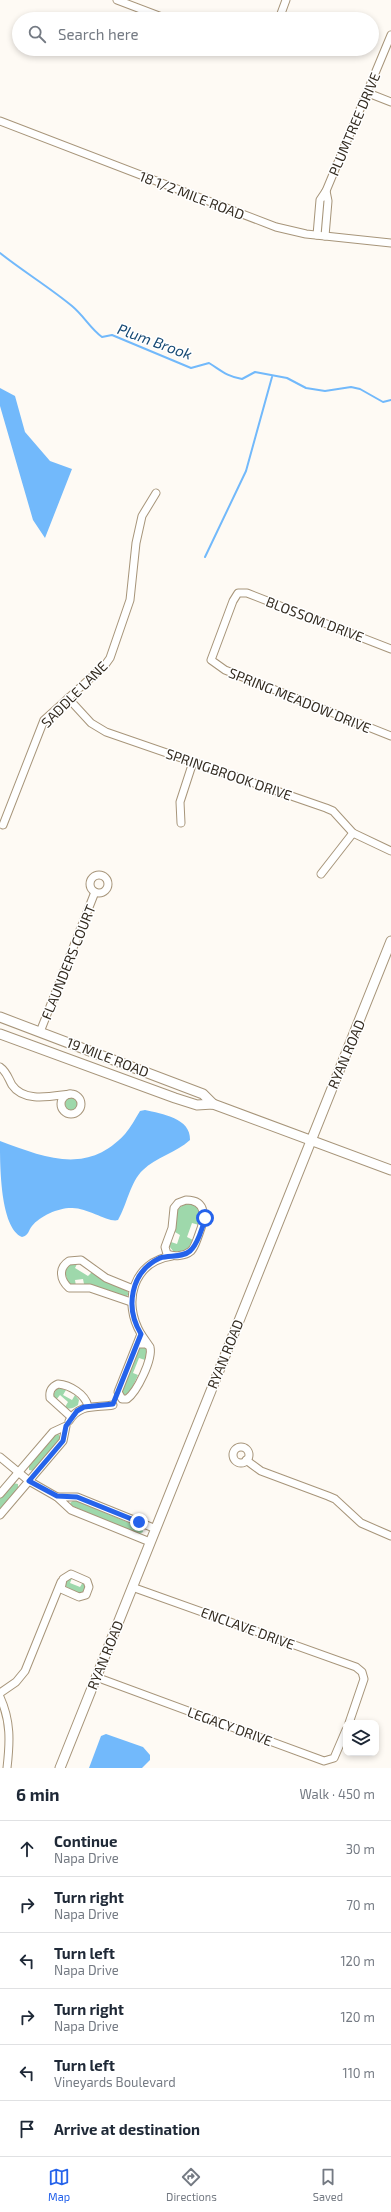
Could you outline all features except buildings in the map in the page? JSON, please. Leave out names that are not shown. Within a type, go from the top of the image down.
[{"type":"main road","name":"RYAN ROAD","points":[[60,1768],[310,1140],[391,941]]},
{"type":"main road","name":"19 MILE ROAD","points":[[0,1017],[184,1086],[202,1094],[213,1104],[391,1170]]},
{"type":"main road","name":"19 MILE ROAD","points":[[0,1034],[197,1106],[213,1104]]},
{"type":"main road","points":[[56,1055],[66,1053],[69,1042]]},
{"type":"main road","points":[[175,1098],[183,1094],[184,1086]]},
{"type":"street","points":[[116,0],[148,12]]},
{"type":"street","points":[[282,12],[286,0]]},
{"type":"street","name":"PLUMTREE DRIVE","points":[[316,235],[320,200],[326,191],[391,35]]},
{"type":"street","points":[[368,93],[391,102]]},
{"type":"street","name":"18 1/2 MILE ROAD","points":[[0,121],[276,227],[316,235],[391,243]]},
{"type":"street","name":"PLUMTREE DRIVE","points":[[325,236],[328,201],[326,191]]},
{"type":"street","name":"SADDLE LANE","points":[[3,825],[39,728],[44,720],[105,665],[110,658],[130,600],[136,543],[142,516],[156,493]]},
{"type":"street","name":"BLOSSOM DRIVE","points":[[211,660],[233,601],[238,593],[247,593],[391,649]]},
{"type":"street","name":"SPRING MEADOW DRIVE","points":[[211,660],[225,670],[391,736]]},
{"type":"street","name":"SPRINGBROOK DRIVE","points":[[68,698],[92,723],[106,732],[326,808],[333,811],[353,833],[391,851]]},
{"type":"street","points":[[181,823],[180,802],[193,762]]},
{"type":"street","points":[[321,874],[353,833]]},
{"type":"street","name":"FLAUNDERS COURT","points":[[40,1032],[95,892]]},
{"type":"street","points":[[0,1067],[6,1072],[12,1084],[21,1094],[53,1096],[70,1094],[77,1095],[81,1100],[82,1107],[78,1113],[71,1115],[64,1112],[61,1102],[53,1096]]},
{"type":"street","points":[[61,1102],[64,1097],[70,1094]]},
{"type":"street","points":[[0,1515],[63,1441],[66,1426],[71,1417],[81,1409],[88,1406],[113,1404],[126,1399],[137,1389],[151,1354],[150,1347],[141,1334],[134,1317],[131,1302],[133,1289],[143,1272],[160,1259],[188,1253],[194,1246],[205,1218],[204,1210],[198,1203],[186,1200],[176,1205],[172,1213],[172,1228],[160,1259]]},
{"type":"street","points":[[165,1247],[167,1254],[172,1256]]},
{"type":"street","points":[[131,1302],[90,1288],[68,1288],[62,1280],[61,1271],[69,1261],[81,1260],[106,1278],[133,1289]]},
{"type":"street","points":[[113,1404],[141,1334]]},
{"type":"street","points":[[137,1344],[143,1343],[150,1347]]},
{"type":"street","points":[[71,1417],[50,1398],[49,1393],[52,1387],[58,1384],[68,1386],[85,1399],[88,1406]]},
{"type":"street","points":[[118,1392],[120,1398],[126,1399]]},
{"type":"street","points":[[0,1494],[53,1432],[66,1426]]},
{"type":"street","points":[[0,1457],[29,1481],[57,1496],[71,1510],[150,1542]]},
{"type":"street","points":[[246,1460],[262,1471],[335,1499],[361,1523],[391,1536]]},
{"type":"street","points":[[57,1496],[77,1497],[156,1529]]},
{"type":"street","points":[[0,1693],[16,1682],[25,1671],[56,1596],[62,1582],[66,1575],[71,1574],[84,1579],[89,1584],[88,1592],[84,1596],[78,1597],[62,1588],[62,1582]]},
{"type":"street","name":"ENCLAVE DRIVE","points":[[132,1587],[347,1663],[362,1672],[364,1679],[350,1720]]},
{"type":"street","points":[[56,1596],[62,1593],[69,1593]]},
{"type":"street","name":"LEGACY DRIVE","points":[[96,1677],[324,1761],[334,1758],[343,1737]]},
{"type":"street","points":[[0,1697],[8,1716],[10,1732],[7,1768]]},
{"type":"green space","points":[[72,1097],[77,1099],[79,1104],[77,1109],[72,1111],[67,1109],[65,1104],[67,1099]]},
{"type":"green space","points":[[188,1203],[197,1206],[202,1214],[199,1225],[192,1223],[187,1237],[193,1240],[187,1250],[174,1252],[169,1246],[171,1242],[177,1244],[180,1235],[175,1232],[176,1214],[179,1208]]},
{"type":"green space","points":[[78,1262],[75,1268],[88,1276],[92,1272],[103,1281],[127,1290],[129,1295],[124,1297],[93,1285],[84,1284],[83,1279],[75,1280],[76,1286],[68,1283],[65,1272],[67,1266]]},
{"type":"green space","points":[[145,1347],[148,1352],[145,1360],[139,1358],[133,1373],[138,1375],[131,1390],[124,1396],[122,1390],[139,1348]]},
{"type":"green space","points":[[58,1388],[66,1390],[63,1395],[72,1400],[75,1395],[79,1400],[78,1405],[72,1408],[65,1407],[68,1402],[60,1395],[56,1400],[53,1394]]},
{"type":"green space","points":[[58,1433],[61,1439],[34,1471],[29,1470],[29,1464],[55,1434]]},
{"type":"green space","points":[[13,1483],[18,1484],[18,1490],[0,1511],[0,1498]]},
{"type":"green space","points":[[74,1500],[142,1528],[143,1532],[139,1534],[72,1506],[70,1503]]},
{"type":"green space","points":[[72,1578],[70,1583],[80,1587],[83,1582],[85,1585],[83,1593],[78,1593],[65,1586],[65,1582]]},
{"type":"water","points":[[0,388],[15,396],[25,432],[50,461],[72,469],[45,538],[33,520],[0,406]]},
{"type":"water","points":[[145,1110],[167,1115],[181,1122],[189,1133],[190,1140],[143,1170],[132,1187],[118,1220],[109,1219],[77,1208],[66,1208],[50,1213],[35,1222],[27,1234],[22,1237],[15,1231],[9,1222],[5,1209],[1,1180],[0,1141],[50,1157],[81,1159],[96,1155],[111,1147],[125,1134],[140,1111]]},
{"type":"water","points":[[106,1734],[143,1747],[150,1755],[150,1760],[142,1768],[89,1768],[101,1736]]},
{"type":"waterway","name":"Plum Brook","points":[[0,253],[72,306],[102,337],[112,335],[191,368],[209,363],[228,375],[237,378],[242,379],[255,372],[287,378],[306,388],[325,391],[351,387],[360,389],[383,402],[391,400]]},
{"type":"waterway","points":[[205,557],[246,471],[272,377]]},
{"type":"route","points":[[139,1522],[77,1497],[57,1496],[29,1481],[65,1439],[66,1426],[71,1417],[77,1411],[84,1407],[108,1406],[113,1404],[141,1334],[137,1328],[131,1302],[135,1284],[149,1266],[160,1259],[167,1256],[184,1255],[192,1250],[205,1218]]}]
